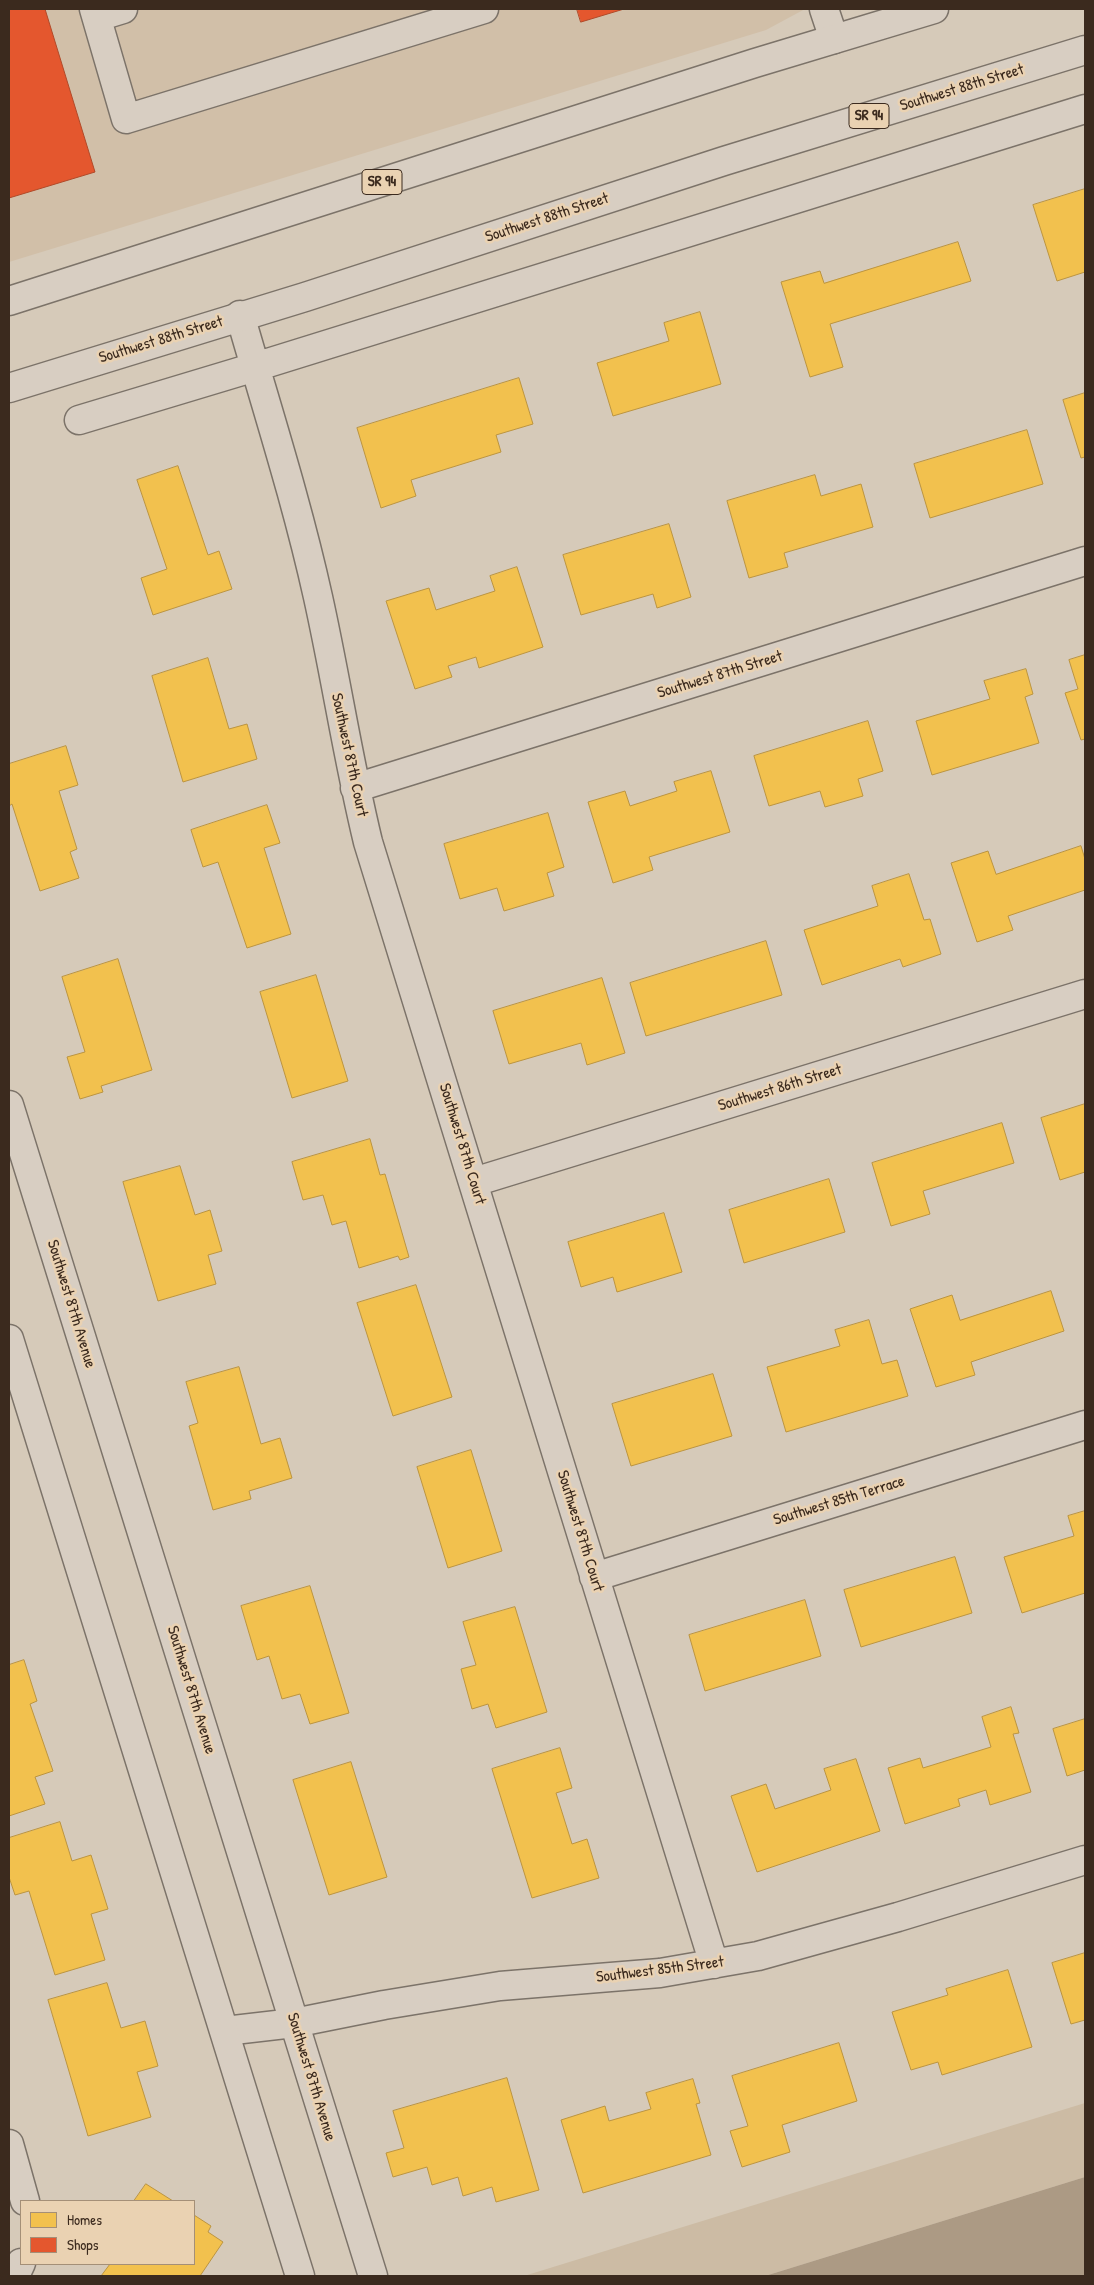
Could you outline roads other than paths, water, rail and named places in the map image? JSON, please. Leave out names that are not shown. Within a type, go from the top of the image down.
[{"type":"street","points":[[123,9],[96,13],[126,119],[484,9]]},
{"type":"street","points":[[824,9],[834,39]]},
{"type":"street","name":"SR 94","points":[[9,301],[934,9]]},
{"type":"street","name":"Southwest 88th Street","points":[[9,388],[240,315],[305,297],[724,161],[1085,50]]},
{"type":"street","points":[[79,420],[1085,109]]},
{"type":"street","name":"Southwest 87th Court","points":[[240,315],[292,491],[311,568],[325,628],[355,788],[368,842],[714,1964]]},
{"type":"street","name":"Southwest 87th Street","points":[[355,788],[1085,561]]},
{"type":"street","name":"Southwest 86th Street","points":[[474,1182],[1085,994]]},
{"type":"street","name":"Southwest 87th Avenue","points":[[9,1104],[373,2276]]},
{"type":"street","points":[[9,1339],[300,2276]]},
{"type":"street","name":"Southwest 85th Terrace","points":[[594,1577],[1085,1425]]},
{"type":"street","name":"Southwest 85th Street","points":[[224,2031],[294,2023],[384,2005],[500,1986],[632,1976],[714,1964],[776,1951],[898,1918],[1085,1860]]},
{"type":"street","points":[[9,2144],[25,2200]]}]
